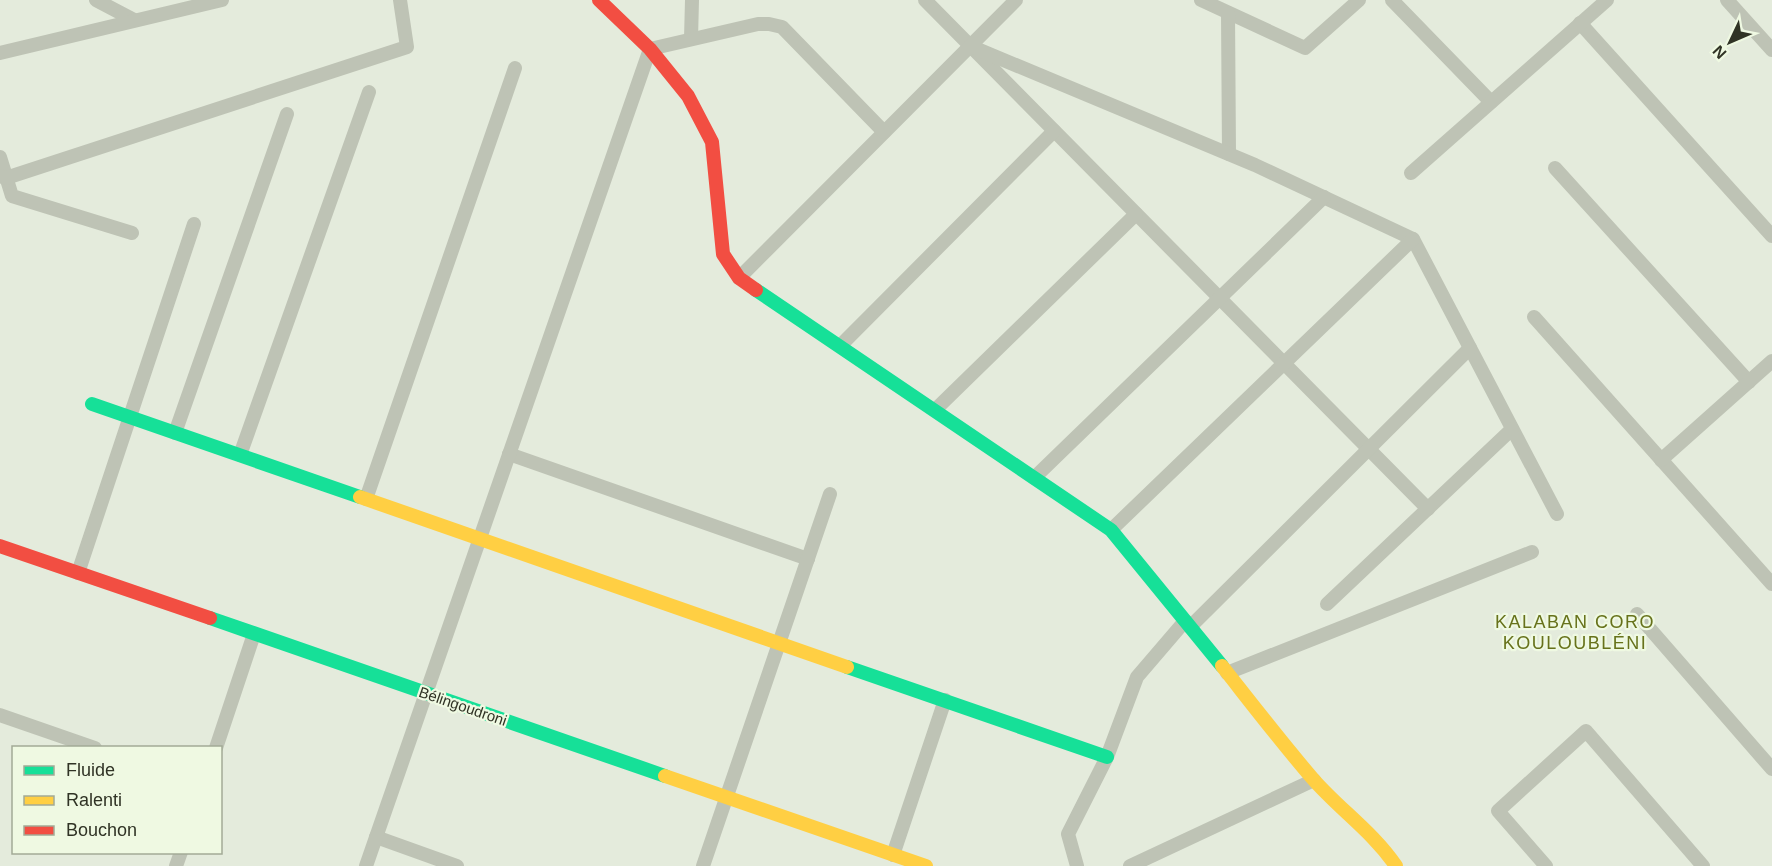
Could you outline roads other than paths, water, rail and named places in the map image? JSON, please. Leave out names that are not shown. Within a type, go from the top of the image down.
[{"type":"street","points":[[96,0],[134,20]]},
{"type":"street","points":[[122,0],[134,20]]},
{"type":"street","points":[[0,53],[222,0]]},
{"type":"street","points":[[3,177],[407,46],[400,0]]},
{"type":"street","points":[[599,0],[650,49],[688,96],[712,142],[723,254],[739,278],[1111,530],[1314,780],[1387,853],[1396,866]]},
{"type":"street","points":[[691,39],[692,0]]},
{"type":"street","points":[[924,0],[1428,509]]},
{"type":"street","points":[[739,278],[1016,0]]},
{"type":"street","points":[[1201,0],[1305,48],[1359,0]]},
{"type":"street","points":[[1392,0],[1491,102]]},
{"type":"street","points":[[1411,173],[1607,0]]},
{"type":"street","points":[[1727,0],[1772,50]]},
{"type":"street","points":[[1228,13],[1229,154]]},
{"type":"street","points":[[1580,23],[1772,236]]},
{"type":"street","points":[[650,49],[758,24],[782,27],[884,132]]},
{"type":"street","points":[[970,46],[1229,154],[1413,239],[1557,514]]},
{"type":"street","points":[[366,866],[650,49]]},
{"type":"street","points":[[366,499],[515,68]]},
{"type":"street","points":[[240,455],[369,92]]},
{"type":"street","points":[[175,433],[287,114]]},
{"type":"street","points":[[840,346],[1054,130]]},
{"type":"street","points":[[0,157],[3,177],[12,196],[132,233]]},
{"type":"street","points":[[1555,168],[1749,382]]},
{"type":"street","points":[[1034,478],[1324,198]]},
{"type":"street","points":[[934,410],[1136,213]]},
{"type":"street","points":[[78,573],[194,224]]},
{"type":"street","points":[[1111,530],[1413,239]]},
{"type":"street","points":[[1534,318],[1772,584]]},
{"type":"street","points":[[1077,866],[1068,834],[1107,757],[1137,676],[1187,624],[1470,348]]},
{"type":"street","points":[[1661,460],[1772,361]]},
{"type":"street","points":[[92,404],[1107,757]]},
{"type":"street","points":[[1327,604],[1512,429]]},
{"type":"street","points":[[509,454],[808,559]]},
{"type":"street","points":[[703,866],[830,494]]},
{"type":"street","name":"Bélingoudroni","points":[[0,546],[926,866]]},
{"type":"street","points":[[1227,673],[1532,552]]},
{"type":"street","points":[[1637,614],[1772,769]]},
{"type":"street","points":[[216,746],[254,634]]},
{"type":"street","points":[[893,855],[945,700]]},
{"type":"street","points":[[0,715],[92,746]]},
{"type":"street","points":[[1546,866],[1498,811],[1586,731],[1703,866]]},
{"type":"street","points":[[1130,866],[1314,780]]},
{"type":"street","points":[[376,837],[456,866]]},
{"type":"district","name":"KALABAN CORO KOULOUBLÉNI","points":[[1575,632]]}]
